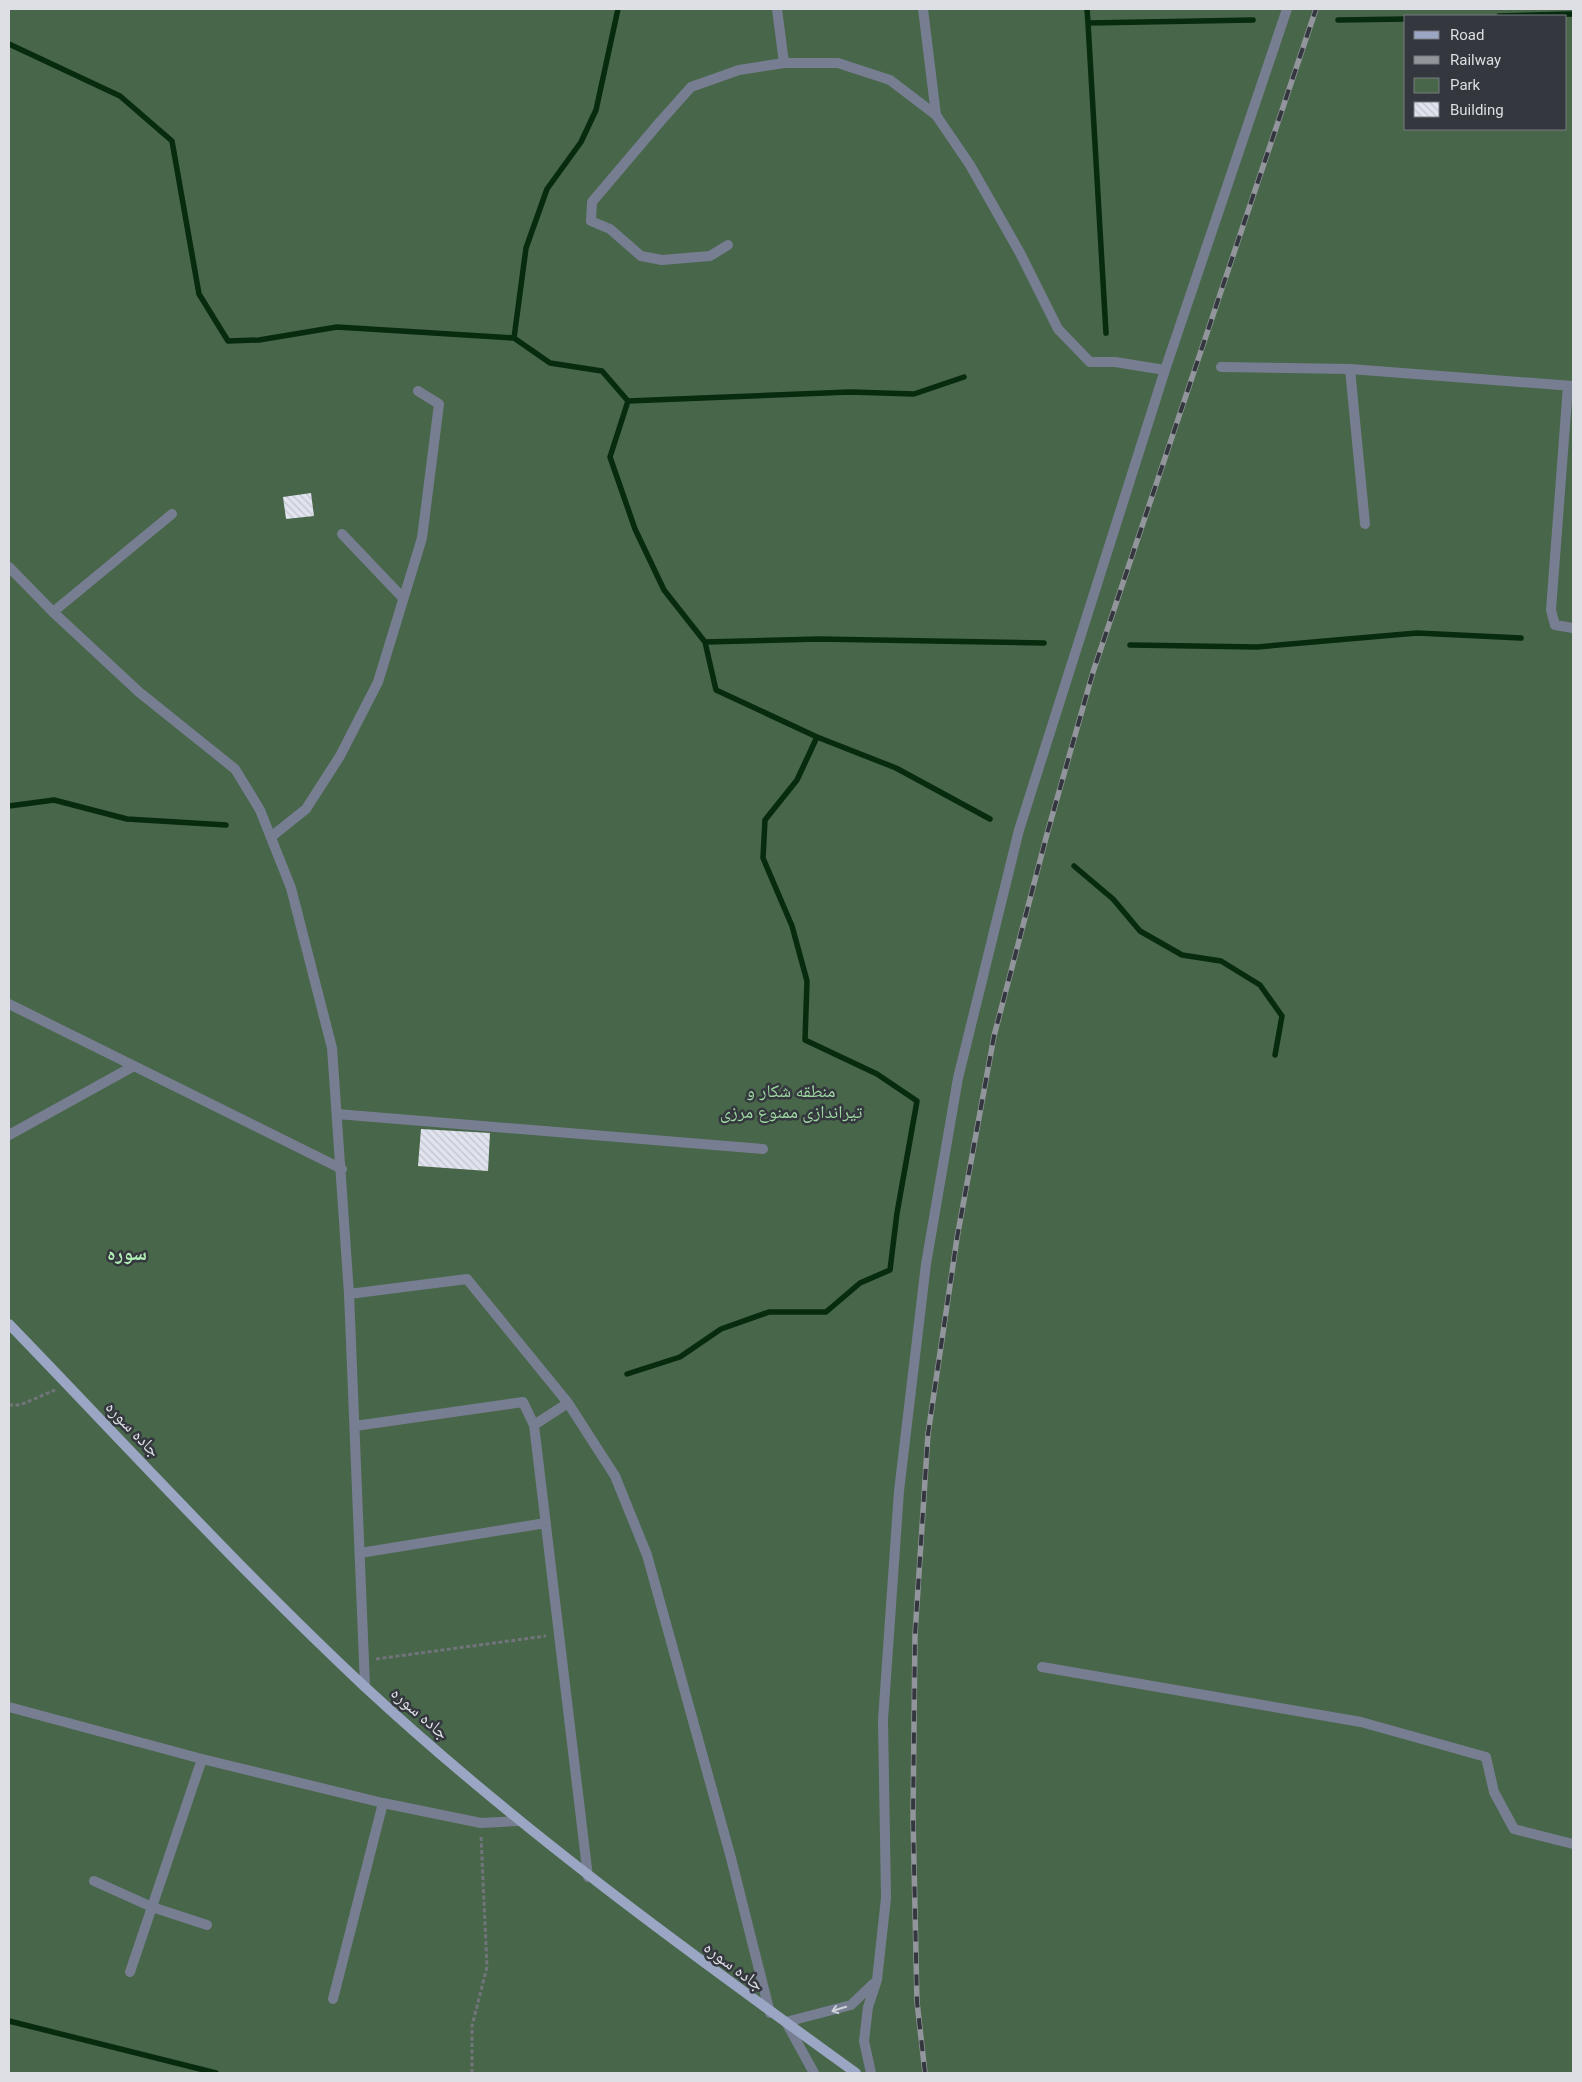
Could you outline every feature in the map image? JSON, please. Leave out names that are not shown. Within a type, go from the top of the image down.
[{"type":"main road","name":"جاده سوره","points":[[9,1324],[250,1576],[365,1686],[519,1821],[588,1877],[770,2013],[786,2022],[856,2073]]},
{"type":"street","points":[[777,9],[784,63]]},
{"type":"street","points":[[923,9],[936,115]]},
{"type":"street","points":[[871,2073],[864,2042],[868,2007],[877,1980],[886,1898],[883,1720],[899,1491],[926,1264],[958,1078],[1019,830],[1165,370],[1288,9]]},
{"type":"street","points":[[728,245],[710,256],[662,260],[641,256],[610,229],[591,221],[592,202],[691,88],[739,70],[784,63],[838,63],[890,80],[936,115],[970,165],[1020,253],[1058,329],[1090,362],[1115,362],[1165,370]]},
{"type":"street","points":[[1221,367],[1350,369],[1571,386],[1551,610],[1555,625],[1573,628]]},
{"type":"street","points":[[1350,369],[1365,524]]},
{"type":"street","points":[[271,837],[306,808],[340,756],[378,682],[422,538],[439,404],[418,391]]},
{"type":"street","points":[[53,612],[172,514]]},
{"type":"street","points":[[342,534],[403,598]]},
{"type":"street","points":[[9,567],[53,612],[138,692],[235,770],[260,810],[291,888],[332,1048],[342,1169],[349,1294],[365,1686]]},
{"type":"street","points":[[9,1004],[132,1067],[342,1169]]},
{"type":"street","points":[[9,1135],[132,1067]]},
{"type":"street","points":[[337,1114],[763,1149]]},
{"type":"street","points":[[349,1294],[467,1279],[568,1403],[615,1476],[647,1555],[731,1858],[770,2013]]},
{"type":"street","points":[[354,1426],[523,1402],[534,1425],[588,1877]]},
{"type":"street","points":[[534,1425],[568,1403]]},
{"type":"street","points":[[360,1553],[546,1523]]},
{"type":"street","points":[[1042,1667],[1362,1722],[1486,1757],[1494,1792],[1514,1829],[1573,1844]]},
{"type":"street","points":[[9,1707],[202,1759],[382,1803],[481,1823],[519,1821]]},
{"type":"street","points":[[130,1972],[202,1759]]},
{"type":"street","points":[[333,1999],[382,1803]]},
{"type":"street","points":[[94,1881],[152,1907],[207,1925]]},
{"type":"street","points":[[814,2073],[786,2022],[851,2006],[877,1980]]},
{"type":"path","points":[[9,1405],[20,1405],[67,1384]]},
{"type":"path","points":[[364,1660],[559,1634]]},
{"type":"path","points":[[472,2073],[472,2026],[487,1967],[481,1823]]},
{"type":"green space","name":"منطقه شکار و تیراندازی ممنوع مرزی","points":[[9,9],[1573,9],[1573,2073],[9,2073]]},
{"type":"building","points":[[311,493],[314,516],[286,519],[283,497]]},
{"type":"building","points":[[421,1129],[490,1133],[488,1171],[418,1166]]},
{"type":"waterway","points":[[514,338],[526,248],[547,189],[581,142],[596,110],[618,9]]},
{"type":"waterway","points":[[1087,9],[1088,23],[1253,20]]},
{"type":"waterway","points":[[1536,15],[1573,14]]},
{"type":"waterway","points":[[1338,20],[1404,19]]},
{"type":"waterway","points":[[1088,23],[1106,333]]},
{"type":"waterway","points":[[9,44],[120,96],[172,141],[199,294],[228,341],[259,340],[337,327],[514,338],[550,363],[602,371],[628,401],[610,457],[635,529],[664,590],[705,642],[716,690],[817,737],[896,768],[990,819]]},
{"type":"waterway","points":[[628,401],[850,392],[914,394],[964,377]]},
{"type":"waterway","points":[[1130,645],[1257,647],[1417,633],[1521,638]]},
{"type":"waterway","points":[[705,642],[819,639],[1044,643]]},
{"type":"waterway","points":[[627,1374],[680,1357],[721,1329],[769,1312],[826,1312],[860,1283],[890,1270],[897,1213],[917,1101],[877,1074],[805,1040],[807,981],[792,926],[763,858],[765,820],[797,780],[817,737]]},
{"type":"waterway","points":[[9,806],[54,800],[127,819],[226,825]]},
{"type":"waterway","points":[[1074,866],[1113,899],[1140,931],[1182,955],[1221,961],[1260,985],[1282,1016],[1275,1055]]},
{"type":"waterway","points":[[9,2021],[216,2073]]},
{"type":"railway","points":[[925,2073],[917,2002],[913,1817],[915,1635],[928,1434],[957,1238],[994,1036],[1047,834],[1093,672],[1316,9]]},
{"type":"district","name":"سوره","points":[[127,1253]]}]
